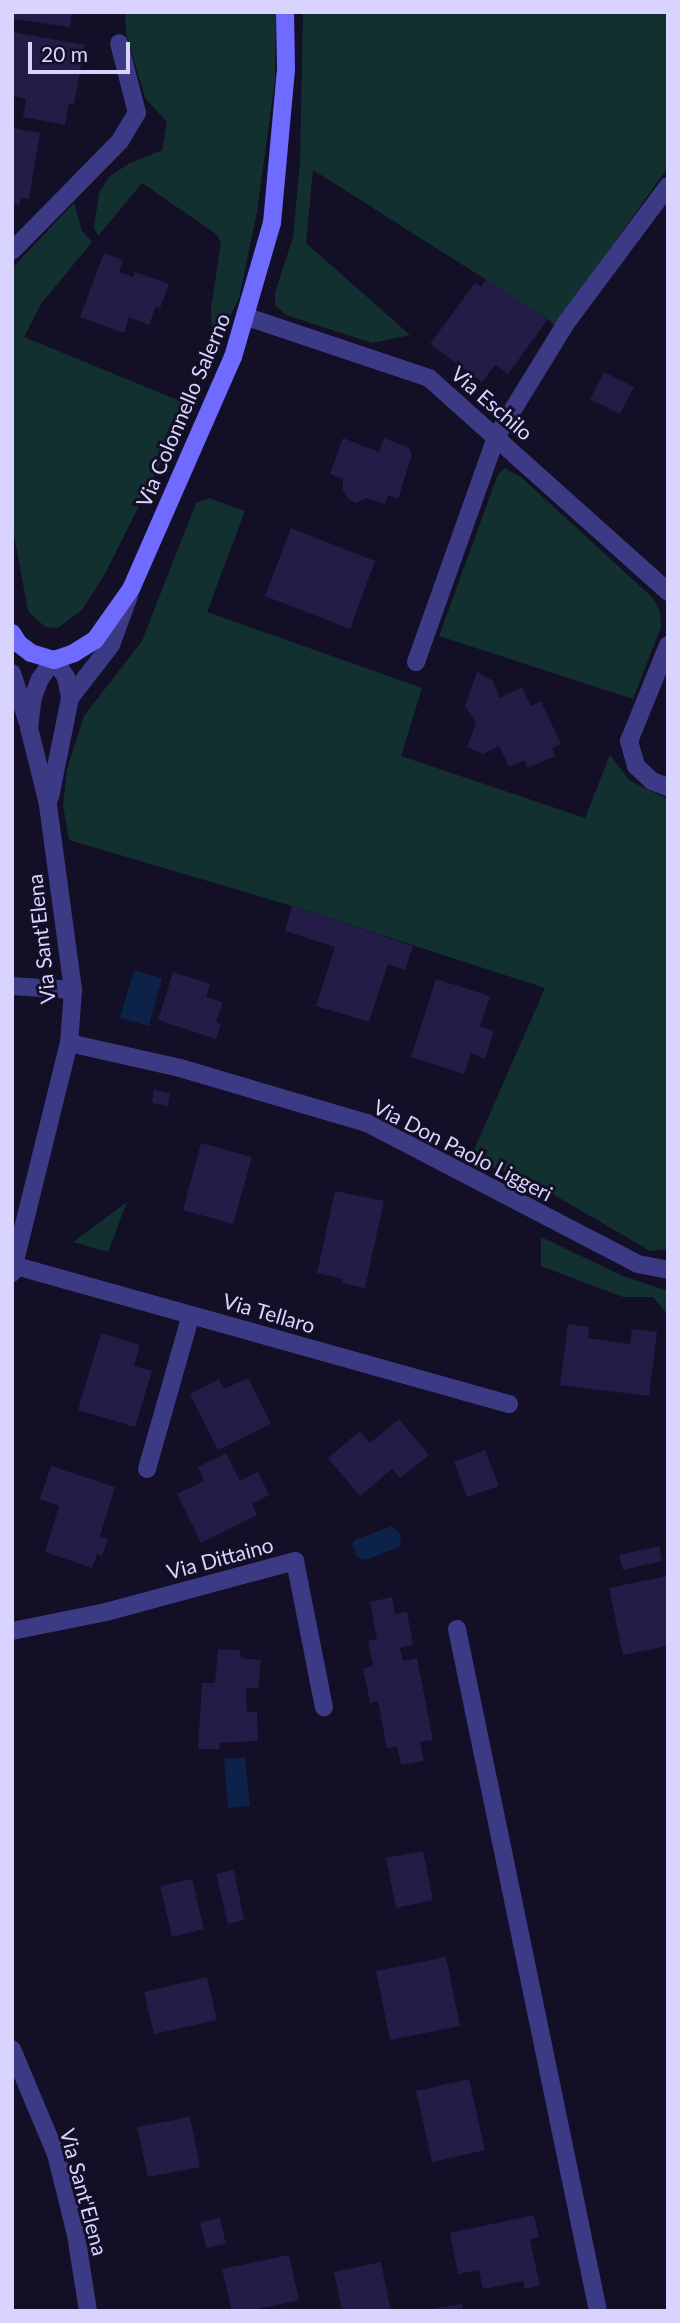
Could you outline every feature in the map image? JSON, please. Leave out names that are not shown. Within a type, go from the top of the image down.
[{"type":"main road","name":"Via Colonnello Salerno","points":[[54,660],[74,653],[95,640],[131,589],[233,357],[247,317],[272,223],[286,68],[285,12]]},
{"type":"main road","points":[[12,633],[19,644],[31,653],[54,660]]},
{"type":"street","points":[[12,251],[120,141],[137,113],[119,43]]},
{"type":"street","points":[[416,662],[496,437],[566,323],[668,186]]},
{"type":"street","name":"Via Eschilo","points":[[247,317],[429,378],[668,592]]},
{"type":"street","points":[[70,698],[111,645],[131,589]]},
{"type":"street","points":[[668,645],[629,741],[636,766],[652,781],[668,787]]},
{"type":"street","points":[[29,728],[33,697],[40,679],[54,660],[66,677],[70,698],[48,804]]},
{"type":"street","points":[[12,673],[48,804]]},
{"type":"street","name":"Via Sant'Elena","points":[[14,1270],[69,1044],[73,990],[48,804]]},
{"type":"street","points":[[12,986],[73,990]]},
{"type":"street","name":"Via Don Paolo Liggeri","points":[[69,1044],[180,1068],[367,1123],[638,1264],[668,1270]]},
{"type":"street","name":"Via Tellaro","points":[[14,1270],[191,1315],[509,1404]]},
{"type":"street","points":[[147,1469],[191,1315]]},
{"type":"street","name":"Via Dittaino","points":[[12,1631],[106,1612],[295,1561],[324,1707]]},
{"type":"street","points":[[457,1629],[598,2311]]},
{"type":"street","name":"Via Sant'Elena","points":[[12,2049],[55,2154],[76,2235],[88,2311]]},
{"type":"green space","points":[[125,12],[276,12],[275,80],[257,212],[239,298],[213,351],[211,309],[221,242],[216,234],[142,183],[98,236],[94,228],[99,193],[109,177],[128,164],[162,150],[167,122],[145,98],[126,33]]},
{"type":"green space","points":[[303,12],[668,12],[668,167],[555,327],[548,319],[313,170],[306,243],[410,335],[372,343],[286,315],[275,305],[275,293],[293,237],[300,163]]},
{"type":"green space","points":[[74,203],[82,231],[92,242],[41,304],[24,337],[185,403],[185,414],[105,574],[82,610],[58,628],[45,627],[28,611],[12,524],[12,268]]},
{"type":"green space","points":[[505,468],[521,477],[653,598],[660,611],[661,627],[633,699],[439,636],[498,474]]},
{"type":"green space","points":[[209,498],[245,511],[207,612],[422,688],[401,756],[585,818],[610,755],[630,781],[668,799],[668,1249],[650,1251],[534,1183],[470,1159],[545,988],[292,906],[69,840],[63,806],[67,769],[84,716],[142,641],[196,503]]},
{"type":"green space","points":[[127,1202],[108,1252],[73,1242]]},
{"type":"green space","points":[[541,1237],[623,1276],[668,1291],[668,1315],[653,1297],[623,1297],[541,1266]]},
{"type":"water","points":[[134,970],[162,978],[149,1026],[120,1018]]},
{"type":"water","points":[[392,1526],[401,1535],[400,1547],[365,1560],[357,1557],[352,1544],[355,1540]]},
{"type":"water","points":[[245,1757],[250,1806],[228,1808],[224,1759]]},
{"type":"building","points":[[12,12],[72,12],[70,27],[12,19]]},
{"type":"building","points":[[12,32],[85,45],[74,104],[69,103],[65,125],[23,117],[26,99],[12,96]]},
{"type":"building","points":[[12,128],[40,133],[29,199],[21,198],[19,205],[12,204]]},
{"type":"building","points":[[104,253],[123,260],[119,272],[133,277],[135,272],[169,284],[160,308],[156,306],[149,325],[129,317],[124,333],[80,317]]},
{"type":"building","points":[[486,279],[548,319],[508,374],[495,365],[482,382],[430,344],[475,283],[481,287]]},
{"type":"building","points":[[604,372],[634,387],[620,414],[590,399]]},
{"type":"building","points":[[343,438],[379,452],[384,438],[409,448],[412,455],[398,499],[388,495],[385,504],[366,498],[356,503],[348,499],[343,491],[343,479],[330,474]]},
{"type":"building","points":[[291,528],[375,561],[350,629],[265,596]]},
{"type":"building","points":[[477,672],[493,681],[500,698],[522,687],[531,706],[541,701],[561,744],[552,748],[555,756],[528,768],[524,760],[509,767],[499,746],[483,754],[467,747],[476,723],[465,706]]},
{"type":"building","points":[[292,906],[413,946],[405,970],[388,964],[369,1022],[316,1006],[335,947],[285,931]]},
{"type":"building","points":[[173,972],[210,984],[206,997],[223,1002],[216,1022],[221,1024],[216,1039],[158,1020]]},
{"type":"building","points":[[436,979],[490,996],[480,1026],[494,1031],[485,1059],[471,1053],[464,1074],[411,1057]]},
{"type":"building","points":[[154,1090],[170,1093],[168,1106],[152,1103]]},
{"type":"building","points":[[201,1143],[252,1157],[233,1224],[183,1210]]},
{"type":"building","points":[[335,1191],[384,1201],[365,1288],[317,1273]]},
{"type":"building","points":[[568,1324],[589,1327],[588,1338],[630,1344],[632,1329],[657,1332],[649,1396],[560,1385]]},
{"type":"building","points":[[101,1333],[140,1345],[134,1366],[152,1371],[135,1427],[78,1410]]},
{"type":"building","points":[[248,1378],[271,1424],[218,1450],[190,1394],[219,1379],[224,1389]]},
{"type":"building","points":[[399,1419],[429,1455],[400,1478],[392,1469],[360,1496],[328,1458],[360,1431],[370,1443]]},
{"type":"building","points":[[485,1450],[499,1486],[467,1497],[454,1462]]},
{"type":"building","points":[[226,1453],[240,1481],[258,1472],[269,1495],[252,1504],[257,1515],[201,1543],[177,1494],[204,1481],[198,1467]]},
{"type":"building","points":[[51,1466],[115,1487],[100,1536],[108,1539],[102,1556],[97,1554],[92,1568],[45,1552],[59,1506],[40,1499]]},
{"type":"building","points":[[659,1546],[662,1561],[623,1570],[619,1555]]},
{"type":"building","points":[[667,1576],[668,1646],[623,1655],[609,1588]]},
{"type":"building","points":[[392,1597],[395,1614],[407,1612],[413,1645],[400,1648],[403,1661],[417,1658],[433,1740],[420,1742],[424,1761],[401,1765],[397,1746],[387,1749],[378,1701],[370,1703],[363,1668],[373,1666],[368,1641],[377,1639],[370,1602]]},
{"type":"building","points":[[218,1649],[240,1650],[241,1658],[261,1660],[258,1688],[246,1688],[247,1712],[257,1712],[258,1741],[219,1743],[220,1749],[198,1749],[202,1683],[215,1683]]},
{"type":"building","points":[[423,1851],[433,1900],[396,1908],[386,1858]]},
{"type":"building","points":[[234,1870],[244,1920],[228,1924],[216,1874]]},
{"type":"building","points":[[192,1879],[204,1929],[172,1937],[160,1886]]},
{"type":"building","points":[[446,1957],[460,2026],[390,2040],[376,1971]]},
{"type":"building","points":[[207,1977],[217,2020],[154,2034],[144,1992]]},
{"type":"building","points":[[469,2079],[485,2150],[432,2162],[416,2091]]},
{"type":"building","points":[[190,2117],[200,2167],[148,2177],[137,2127]]},
{"type":"building","points":[[534,2215],[539,2237],[530,2239],[540,2286],[525,2289],[523,2281],[483,2289],[479,2270],[458,2274],[450,2233]]},
{"type":"building","points":[[220,2218],[226,2244],[206,2248],[200,2222]]},
{"type":"building","points":[[289,2255],[299,2300],[249,2311],[232,2311],[222,2269]]},
{"type":"building","points":[[381,2262],[391,2311],[342,2311],[334,2272]]},
{"type":"building","points":[[462,2304],[463,2311],[431,2311],[431,2309]]}]
